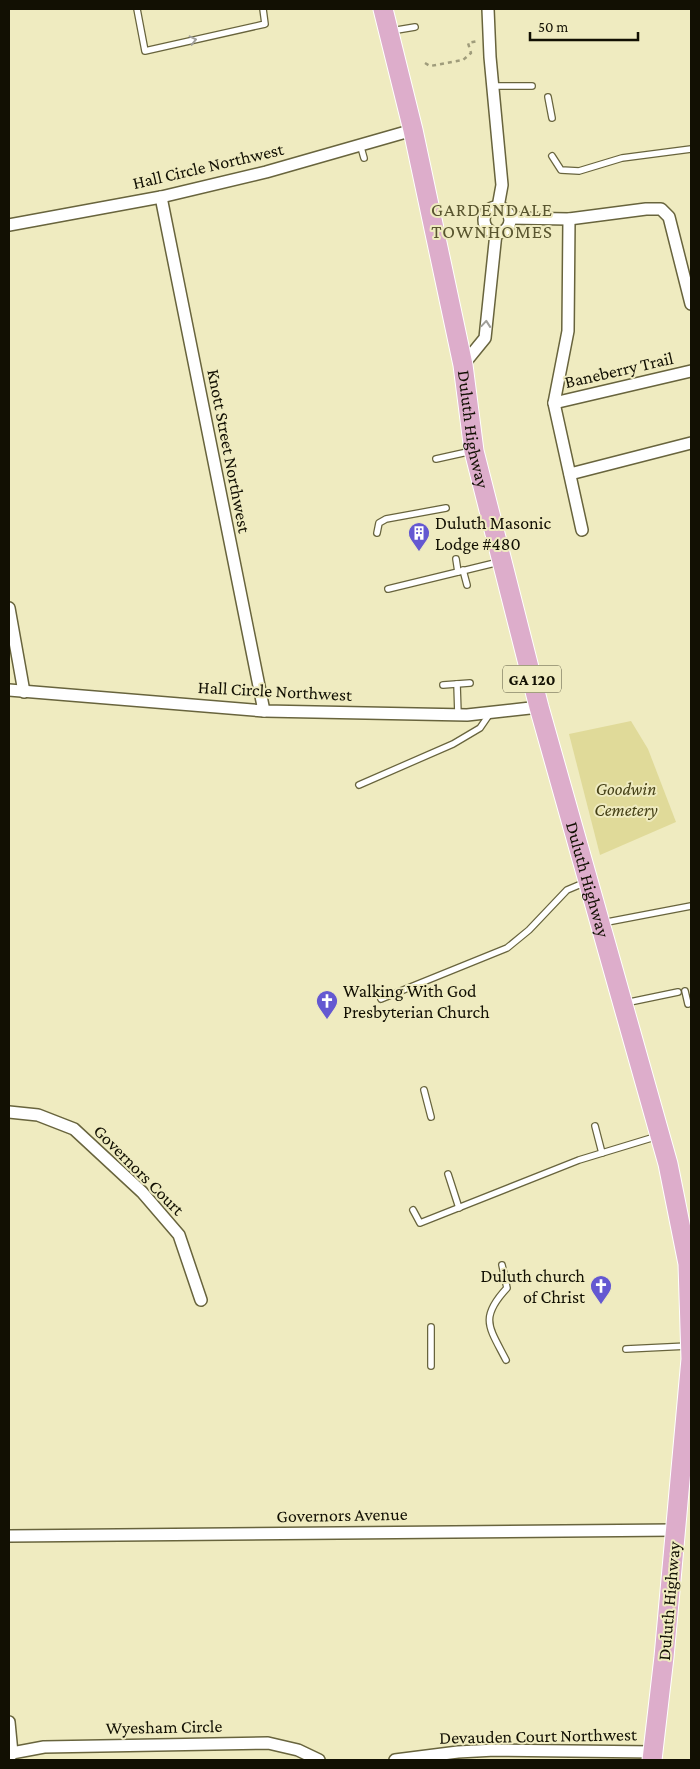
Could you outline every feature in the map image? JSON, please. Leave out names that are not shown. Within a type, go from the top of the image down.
[{"type":"main road","name":"Duluth Highway","points":[[383,9],[413,130],[463,365],[474,451],[504,561],[539,707],[668,1164],[688,1264],[691,1355],[664,1657],[653,1756]]},
{"type":"street","points":[[488,9],[502,185],[498,207]]},
{"type":"street","name":"Hall Circle Northwest","points":[[9,226],[160,197],[266,172],[413,130]]},
{"type":"street","name":"Knott Street Northwest","points":[[160,197],[264,711]]},
{"type":"street","points":[[498,207],[507,212],[510,218],[506,229],[496,233],[487,228],[484,217],[490,208],[498,207]]},
{"type":"street","points":[[510,218],[569,220],[646,209],[661,209],[669,218],[691,304]]},
{"type":"street","points":[[569,220],[568,331],[554,403],[582,530]]},
{"type":"street","points":[[463,365],[485,338],[496,233]]},
{"type":"street","name":"Baneberry Trail","points":[[554,403],[691,371]]},
{"type":"street","points":[[570,474],[691,443]]},
{"type":"street","points":[[9,608],[24,692]]},
{"type":"street","name":"Hall Circle Northwest","points":[[9,690],[264,711],[458,715],[539,707]]},
{"type":"street","name":"Governors Court","points":[[9,1112],[38,1115],[74,1129],[142,1192],[179,1235],[201,1300]]},
{"type":"street","name":"Governors Avenue","points":[[9,1536],[675,1530]]},
{"type":"street","points":[[9,1722],[11,1756]]},
{"type":"street","name":"Wyesham Circle","points":[[11,1756],[44,1747],[268,1743],[298,1750],[320,1760]]},
{"type":"street","name":"Devauden Court Northwest","points":[[395,1760],[458,1752],[495,1750],[653,1756]]},
{"type":"lane","points":[[137,9],[145,51],[265,24],[263,9]]},
{"type":"lane","points":[[389,31],[415,27]]},
{"type":"lane","points":[[493,86],[532,86]]},
{"type":"lane","points":[[548,97],[552,118]]},
{"type":"lane","points":[[360,144],[364,158]]},
{"type":"lane","points":[[552,156],[561,170],[579,171],[622,158],[691,149]]},
{"type":"lane","points":[[436,460],[474,451]]},
{"type":"lane","points":[[377,533],[378,523],[386,519],[446,508]]},
{"type":"lane","points":[[456,559],[467,585]]},
{"type":"lane","points":[[388,589],[504,561]]},
{"type":"lane","points":[[443,685],[470,683]]},
{"type":"lane","points":[[457,684],[458,715]]},
{"type":"lane","points":[[359,785],[453,744],[480,728],[491,712]]},
{"type":"lane","points":[[381,999],[507,948],[529,930],[567,890],[588,881]]},
{"type":"lane","points":[[600,923],[691,906]]},
{"type":"lane","points":[[623,1003],[681,992],[688,1004]]},
{"type":"lane","points":[[424,1090],[431,1117]]},
{"type":"lane","points":[[595,1126],[602,1153]]},
{"type":"lane","points":[[413,1210],[420,1223],[602,1153],[660,1135]]},
{"type":"lane","points":[[448,1174],[459,1208]]},
{"type":"lane","points":[[502,1265],[507,1288],[492,1304],[489,1327],[506,1360]]},
{"type":"lane","points":[[431,1327],[431,1366]]},
{"type":"lane","points":[[626,1349],[691,1355]]},
{"type":"path","points":[[425,63],[430,66],[463,60],[471,53],[468,43],[489,38]]},
{"type":"green space","name":"Goodwin Cemetery","points":[[631,721],[648,749],[676,822],[600,855],[569,734]]},
{"type":"place","name":"Duluth Masonic Lodge #480","points":[[419,552]]},
{"type":"place","name":"Walking With God Presbyterian Church","points":[[327,1020]]},
{"type":"place","name":"Duluth church of Christ","points":[[601,1305]]},
{"type":"district","name":"GARDENDALE TOWNHOMES","points":[[492,220]]}]
